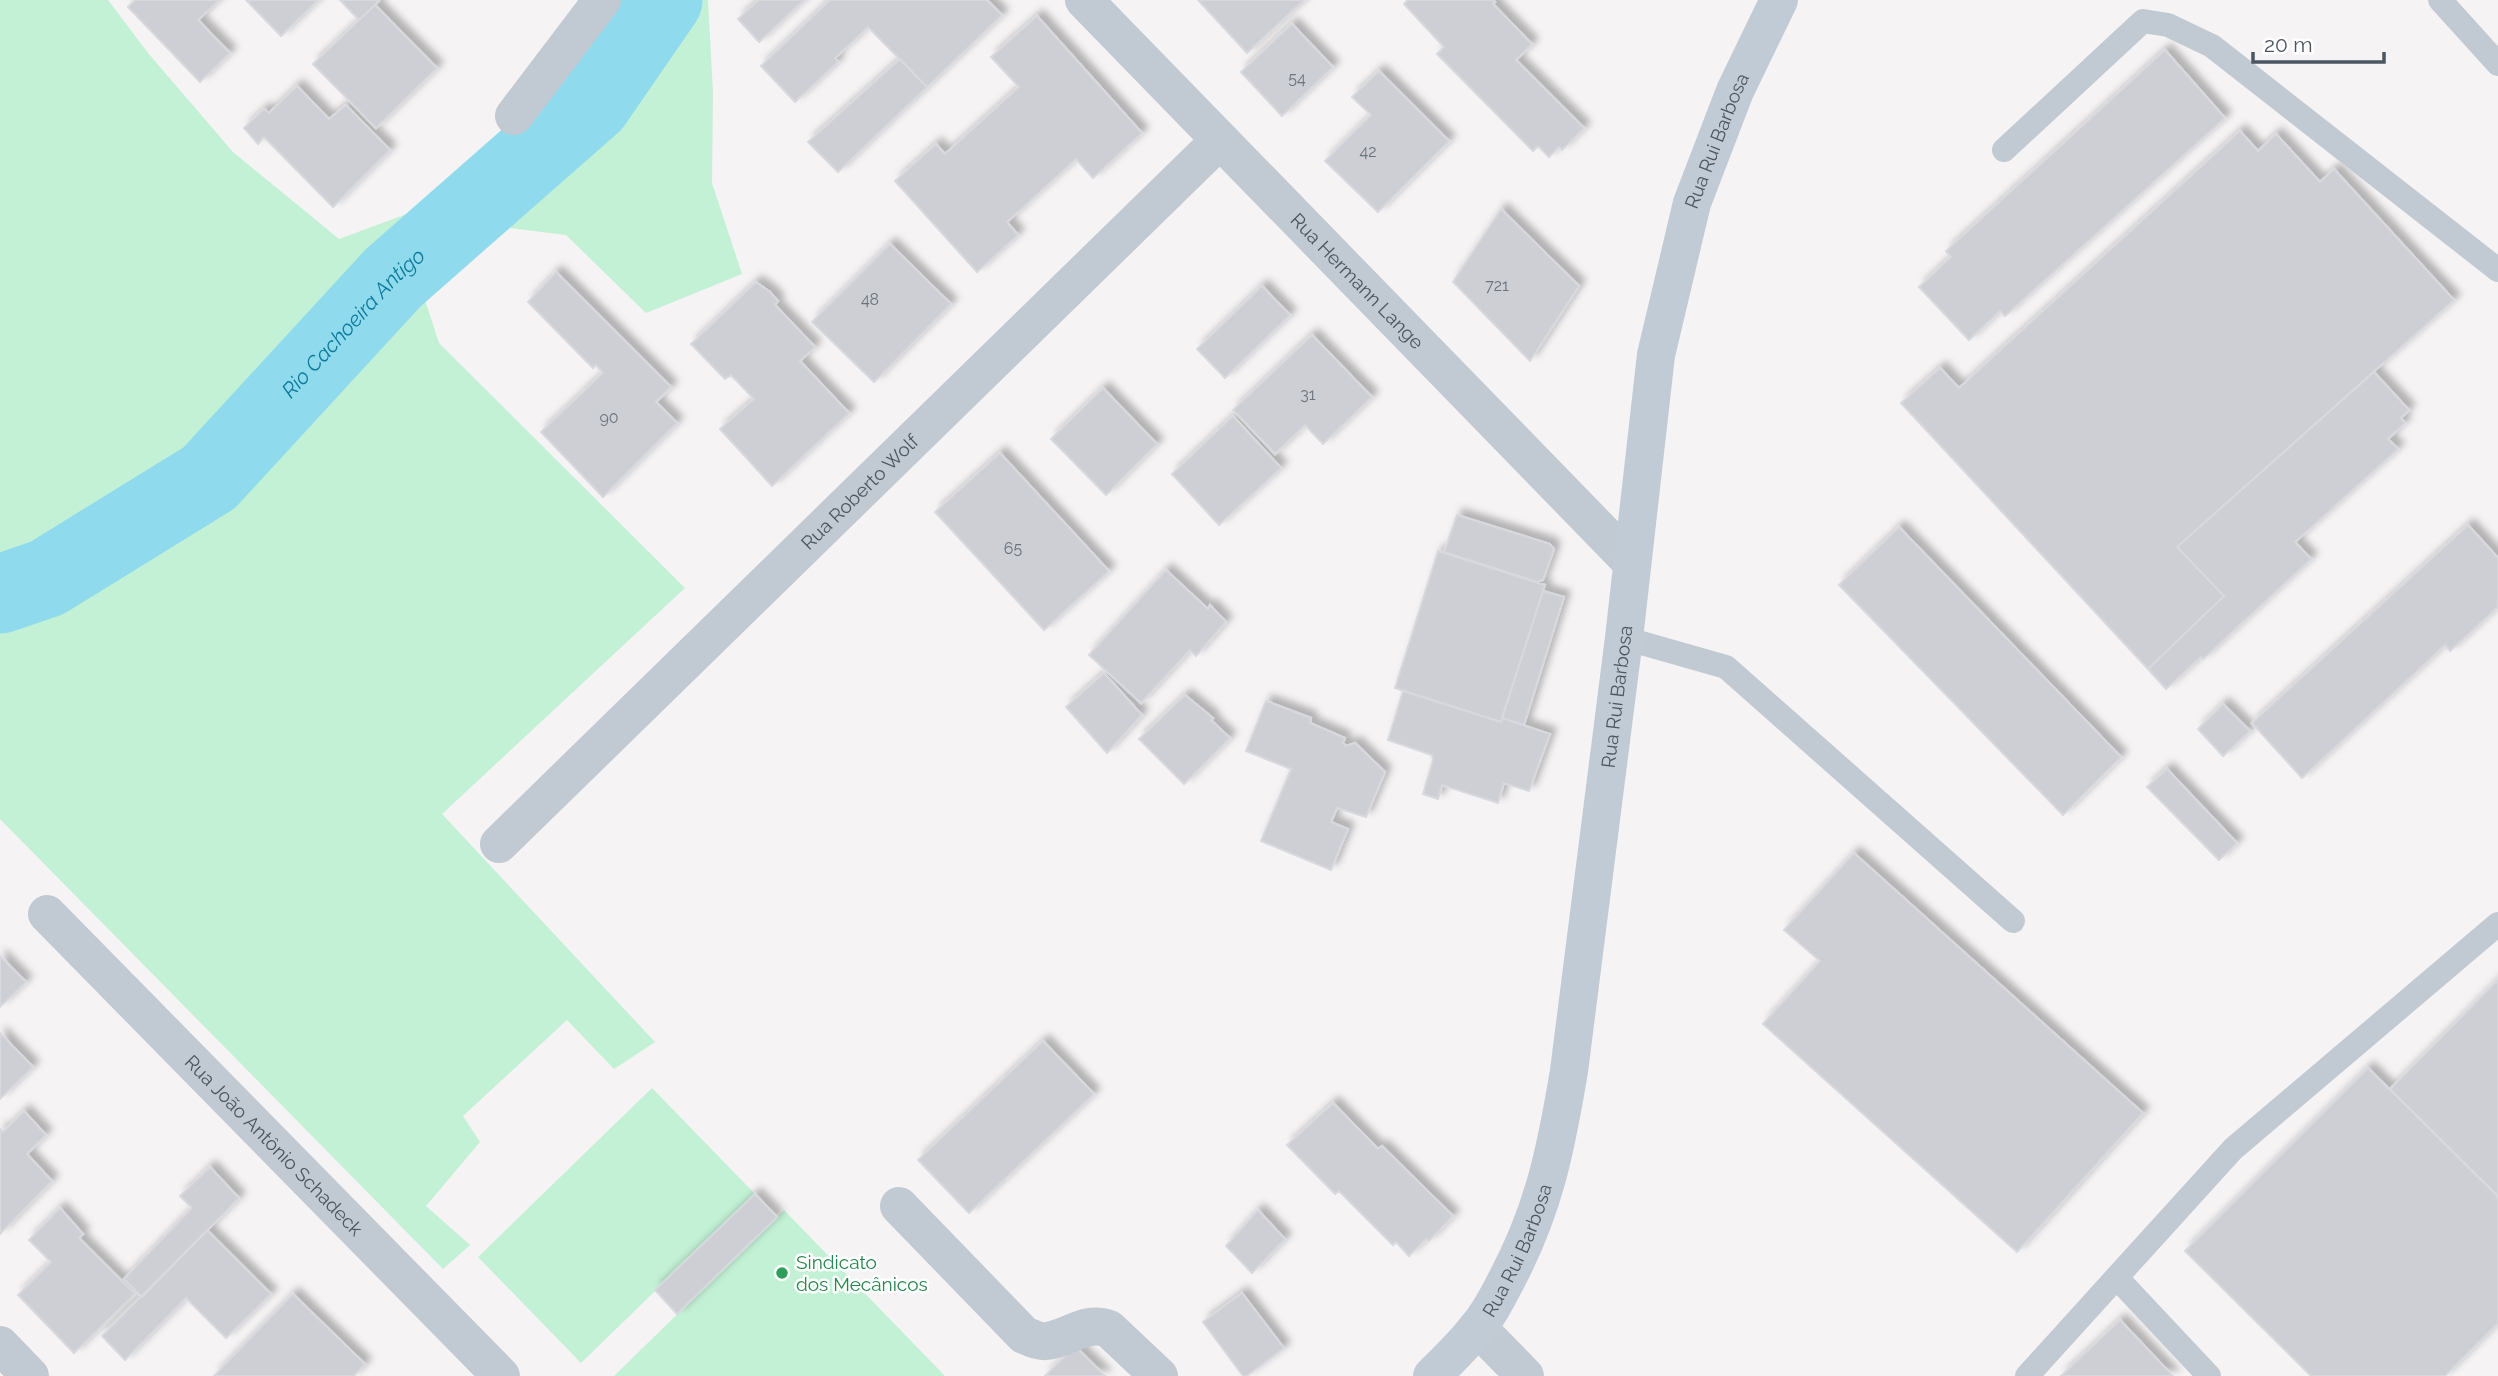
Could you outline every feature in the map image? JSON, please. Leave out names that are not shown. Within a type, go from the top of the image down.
[{"type":"main road","name":"Rua Rui Barbosa","points":[[1433,1376],[1478,1328],[1525,1245],[1543,1199],[1559,1133],[1580,993],[1656,355],[1692,204],[1735,91],[1779,0]]},
{"type":"street","points":[[514,116],[602,0]]},
{"type":"street","name":"Rua Hermann Lange","points":[[1084,0],[1632,563]]},
{"type":"street","name":"Rua Roberto Wolf","points":[[499,844],[1220,140]]},
{"type":"street","name":"Rua João Antônio Schadeck","points":[[47,914],[501,1376]]},
{"type":"street","points":[[899,1206],[1024,1335],[1046,1341],[1094,1325],[1102,1326],[1109,1329],[1159,1376]]},
{"type":"street","points":[[1478,1328],[1525,1376]]},
{"type":"street","points":[[0,1345],[30,1376]]},
{"type":"lane","points":[[2440,0],[2498,64]]},
{"type":"lane","points":[[2004,150],[2143,21],[2168,25],[2212,46],[2498,270]]},
{"type":"lane","points":[[1624,638],[1726,667],[2013,921]]},
{"type":"lane","points":[[2026,1376],[2233,1149],[2498,924]]},
{"type":"lane","points":[[2117,1278],[2209,1376]]},
{"type":"green space","points":[[0,0],[108,0],[148,53],[233,152],[339,239],[423,208],[525,126],[619,0],[708,0],[713,93],[712,183],[742,274],[646,313],[566,235],[502,227],[424,297],[439,343],[685,588],[442,814],[655,1042],[614,1069],[567,1020],[463,1116],[480,1142],[426,1206],[470,1245],[443,1269],[0,819]]},
{"type":"green space","points":[[652,1088],[755,1194],[581,1363],[478,1257]]},
{"type":"green space","name":"Sindicato dos Mecânicos","points":[[784,1210],[945,1376],[614,1376],[777,1217]]},
{"type":"building","points":[[135,0],[219,0],[198,20],[230,53],[200,82],[128,7]]},
{"type":"building","points":[[246,0],[318,0],[281,36]]},
{"type":"building","points":[[340,0],[378,0],[379,1],[359,20]]},
{"type":"building","points":[[759,0],[804,0],[759,42],[738,19]]},
{"type":"building","points":[[830,0],[987,0],[1002,15],[927,87],[868,27],[835,58],[838,62],[795,102],[761,66]]},
{"type":"building","points":[[1198,0],[1304,0],[1247,53]]},
{"type":"building","points":[[1408,0],[1493,0],[1493,4],[1532,44],[1516,60],[1584,128],[1562,150],[1559,147],[1549,157],[1538,146],[1533,151],[1437,54],[1444,47],[1404,4]]},
{"type":"building","points":[[375,5],[437,68],[376,128],[313,64]]},
{"type":"building","points":[[1037,16],[1142,133],[1093,178],[1076,159],[1007,222],[1018,235],[977,272],[895,181],[936,144],[945,154],[1019,87],[991,57]]},
{"type":"building","points":[[1292,24],[1333,67],[1282,116],[1241,72]]},
{"type":"building","points":[[2165,50],[2225,118],[2005,316],[2000,311],[1969,340],[1919,287],[1951,257],[1946,251]]},
{"type":"building","points":[[900,59],[927,87],[838,172],[808,142]]},
{"type":"building","points":[[1379,71],[1449,141],[1378,212],[1325,161],[1371,115],[1352,97]]},
{"type":"building","points":[[297,86],[329,119],[346,105],[390,150],[333,207],[264,137],[258,144],[244,128],[264,109],[269,113]]},
{"type":"building","points":[[2240,131],[2258,151],[2276,134],[2320,182],[2334,169],[2454,300],[2177,547],[2224,596],[2148,669],[1901,403],[1940,368],[1959,388]]},
{"type":"building","points":[[1501,209],[1579,286],[1530,361],[1453,282]]},
{"type":"building","points":[[890,244],[951,304],[874,382],[812,322]]},
{"type":"building","points":[[556,272],[671,387],[656,402],[677,423],[603,497],[541,432],[603,373],[596,365],[593,368],[528,302]]},
{"type":"building","points":[[756,282],[770,292],[778,301],[775,305],[815,347],[800,361],[849,413],[772,486],[720,429],[754,399],[731,375],[725,379],[691,344]]},
{"type":"building","points":[[1262,286],[1290,315],[1225,378],[1197,349]]},
{"type":"building","points":[[1312,335],[1372,397],[1323,444],[1305,425],[1275,454],[1233,410]]},
{"type":"building","points":[[2374,372],[2409,410],[2401,418],[2405,423],[2388,439],[2398,449],[2295,542],[2311,559],[2203,659],[2201,657],[2166,689],[2148,669],[2224,596],[2177,547]]},
{"type":"building","points":[[1103,388],[1157,444],[1106,495],[1051,439]]},
{"type":"building","points":[[1233,416],[1281,468],[1219,525],[1172,474]]},
{"type":"building","points":[[1000,453],[1109,571],[1044,630],[935,512]]},
{"type":"building","points":[[1457,515],[1550,544],[1554,549],[1543,580],[1537,582],[1444,552]]},
{"type":"building","points":[[2468,525],[2498,558],[2498,607],[2450,651],[2445,645],[2302,778],[2252,723]]},
{"type":"building","points":[[1899,527],[2121,757],[2063,815],[1839,585]]},
{"type":"building","points":[[1438,551],[1545,585],[1501,722],[1395,688]]},
{"type":"building","points":[[1166,570],[1208,609],[1210,605],[1226,622],[1196,656],[1190,650],[1141,703],[1089,655]]},
{"type":"building","points":[[1543,591],[1564,597],[1524,725],[1502,718]]},
{"type":"building","points":[[1104,673],[1142,715],[1107,753],[1066,707]]},
{"type":"building","points":[[1403,691],[1501,722],[1502,718],[1550,734],[1529,791],[1504,783],[1498,803],[1442,785],[1438,799],[1423,794],[1432,755],[1388,740]]},
{"type":"building","points":[[1185,695],[1213,718],[1211,720],[1230,738],[1184,784],[1139,739]]},
{"type":"building","points":[[1266,701],[1311,718],[1310,723],[1345,738],[1343,743],[1346,746],[1355,743],[1385,772],[1366,817],[1337,808],[1331,822],[1348,829],[1331,870],[1261,841],[1291,769],[1246,751]]},
{"type":"building","points":[[2223,704],[2250,731],[2223,756],[2198,729]]},
{"type":"building","points":[[2167,769],[2237,843],[2219,860],[2147,787]]},
{"type":"building","points":[[1854,853],[2143,1113],[2017,1252],[1763,1024],[1820,961],[1784,930]]},
{"type":"building","points":[[0,956],[26,982],[0,1007]]},
{"type":"building","points":[[2498,980],[2498,1196],[2390,1089]]},
{"type":"building","points":[[0,1033],[33,1067],[0,1099]]},
{"type":"building","points":[[1043,1041],[1094,1094],[969,1213],[918,1160]]},
{"type":"building","points":[[2368,1068],[2498,1197],[2498,1323],[2445,1376],[2311,1376],[2185,1251]]},
{"type":"building","points":[[1333,1103],[1378,1149],[1382,1146],[1453,1216],[1429,1241],[1426,1239],[1409,1256],[1396,1242],[1393,1245],[1339,1191],[1335,1194],[1287,1145]]},
{"type":"building","points":[[24,1111],[46,1135],[27,1154],[52,1181],[0,1234],[0,1129],[3,1132]]},
{"type":"building","points":[[210,1167],[239,1198],[142,1297],[124,1279],[192,1208],[180,1196]]},
{"type":"building","points":[[755,1194],[777,1217],[677,1314],[655,1290]]},
{"type":"building","points":[[60,1208],[83,1234],[79,1238],[135,1294],[74,1353],[18,1295],[51,1262],[29,1240]]},
{"type":"building","points":[[1258,1210],[1285,1239],[1252,1273],[1226,1246]]},
{"type":"building","points":[[207,1230],[271,1294],[226,1338],[186,1298],[125,1360],[102,1336]]},
{"type":"building","points":[[1242,1293],[1284,1348],[1247,1376],[1243,1376],[1203,1322]]},
{"type":"building","points":[[293,1294],[365,1364],[354,1376],[214,1376]]},
{"type":"building","points":[[2120,1320],[2173,1376],[2061,1376]]},
{"type":"building","points":[[1075,1346],[1105,1376],[1045,1376]]},
{"type":"waterway","name":"Rio Cachoeira Antigo","points":[[0,594],[47,578],[209,478],[393,278],[592,103],[663,0]]},
{"type":"place","name":"Sindicato dos Mecânicos","points":[[782,1273]]}]
